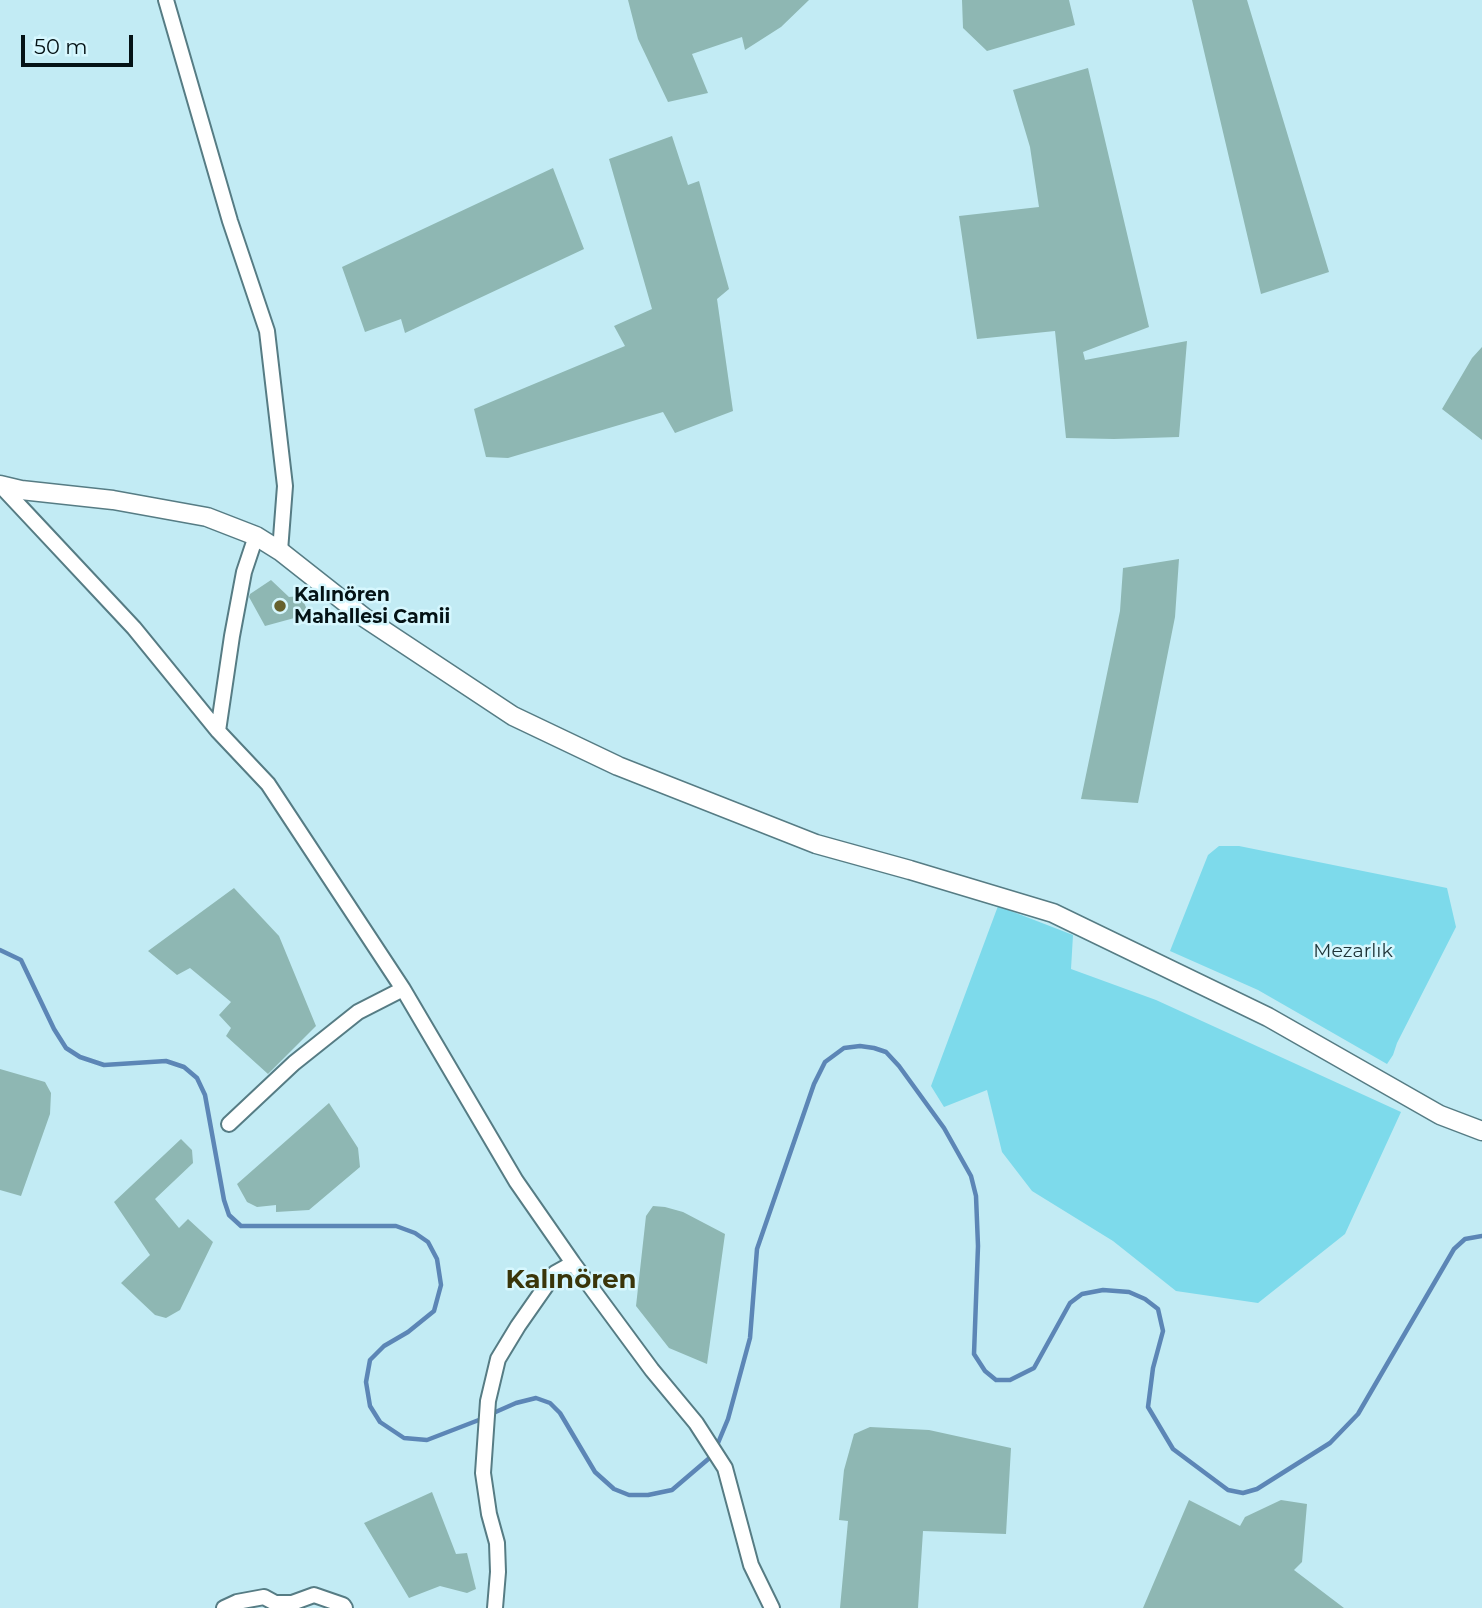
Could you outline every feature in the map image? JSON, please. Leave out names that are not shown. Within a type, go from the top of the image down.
[{"type":"street","points":[[166,0],[230,221],[267,331],[285,486],[280,551]]},
{"type":"street","points":[[0,485],[21,490],[113,500],[206,517],[256,536],[280,551],[365,618],[513,716],[618,766],[816,844],[1053,913],[1268,1017],[1440,1115],[1482,1131]]},
{"type":"street","points":[[0,485],[134,628],[218,731],[268,784],[403,989],[516,1181],[573,1264],[652,1370],[696,1423],[725,1468],[751,1565],[772,1608]]},
{"type":"street","points":[[218,731],[244,572],[256,536]]},
{"type":"street","points":[[229,1124],[294,1063],[358,1012],[403,989]]},
{"type":"street","points":[[495,1608],[497,1543],[489,1514],[483,1473],[488,1401],[498,1359],[555,1273],[573,1264]]},
{"type":"street","points":[[224,1608],[237,1602],[264,1597],[275,1603],[292,1603],[314,1595],[345,1608]]},
{"type":"green space","name":"Mezarlık","points":[[1219,846],[1239,846],[1447,888],[1456,927],[1387,1064],[1258,990],[1170,951],[1208,855]]},
{"type":"green space","points":[[998,906],[1073,935],[1071,969],[1156,1000],[1401,1112],[1345,1234],[1258,1303],[1176,1291],[1113,1241],[1032,1191],[1002,1152],[987,1090],[944,1107],[931,1086]]},
{"type":"building","points":[[628,0],[809,0],[781,27],[745,50],[742,37],[692,54],[708,93],[668,102],[638,39]]},
{"type":"building","points":[[962,0],[1069,0],[1075,25],[987,51],[963,28]]},
{"type":"building","points":[[1192,0],[1247,0],[1329,272],[1261,294]]},
{"type":"building","points":[[1088,68],[1149,327],[1083,352],[1085,360],[1187,341],[1179,437],[1066,438],[1055,331],[977,339],[959,216],[1039,207],[1030,147],[1013,90]]},
{"type":"building","points":[[672,136],[688,185],[699,181],[729,289],[717,299],[733,411],[675,433],[663,412],[508,458],[486,457],[474,409],[625,346],[614,326],[652,309],[609,159]]},
{"type":"building","points":[[553,168],[584,249],[405,333],[401,319],[365,332],[342,267]]},
{"type":"building","points":[[1482,347],[1482,440],[1442,409],[1472,358]]},
{"type":"building","points":[[1179,559],[1175,617],[1138,803],[1081,799],[1120,611],[1123,568]]},
{"type":"building","name":"Kalınören Mahallesi Camii","points":[[271,580],[289,597],[301,596],[309,614],[265,626],[249,597]]},
{"type":"building","points":[[234,888],[279,936],[316,1026],[268,1074],[226,1036],[231,1028],[219,1015],[231,1002],[190,968],[177,975],[148,951]]},
{"type":"building","points":[[0,1069],[45,1082],[51,1093],[50,1114],[21,1196],[0,1190]]},
{"type":"building","points":[[329,1103],[358,1148],[360,1167],[309,1210],[276,1212],[276,1205],[257,1207],[247,1202],[237,1184]]},
{"type":"building","points":[[181,1139],[192,1150],[193,1163],[155,1199],[179,1228],[188,1219],[213,1242],[180,1310],[166,1318],[155,1315],[121,1283],[150,1255],[114,1202]]},
{"type":"building","points":[[653,1206],[683,1212],[725,1234],[707,1364],[669,1348],[636,1306],[646,1216]]},
{"type":"building","points":[[870,1427],[929,1430],[1011,1448],[1006,1534],[923,1531],[918,1608],[840,1608],[848,1521],[839,1520],[844,1470],[854,1434]]},
{"type":"building","points":[[432,1492],[456,1554],[467,1553],[476,1589],[467,1593],[440,1586],[409,1598],[364,1523]]},
{"type":"building","points":[[1189,1500],[1240,1526],[1245,1517],[1281,1500],[1307,1504],[1302,1562],[1294,1570],[1344,1608],[1143,1608]]},
{"type":"waterway","points":[[0,950],[21,960],[66,1048],[80,1057],[104,1065],[166,1061],[184,1067],[197,1078],[205,1095],[224,1200],[229,1215],[241,1226],[396,1226],[415,1233],[428,1242],[437,1259],[441,1285],[434,1311],[408,1332],[384,1346],[370,1360],[366,1382],[370,1406],[380,1422],[404,1438],[427,1440],[484,1418]]},
{"type":"waterway","points":[[491,1414],[536,1398],[550,1403],[560,1413],[595,1472],[614,1489],[629,1495],[648,1495],[672,1490],[713,1455],[728,1419],[750,1338],[757,1249],[814,1084],[825,1062],[844,1048],[860,1046],[886,1052],[944,1128],[971,1176],[976,1196],[978,1246],[974,1354],[985,1371],[996,1380],[1010,1380],[1034,1368],[1070,1303],[1082,1294],[1103,1290],[1129,1292],[1145,1299],[1158,1309],[1163,1331],[1153,1368],[1148,1407],[1173,1449],[1228,1490],[1243,1493],[1257,1489],[1330,1443],[1358,1414],[1454,1249],[1465,1239],[1482,1236]]},
{"type":"place","name":"Kalınören Mahallesi Camii","points":[[280,606]]},
{"type":"district","name":"Kalınören","points":[[571,1280]]}]
